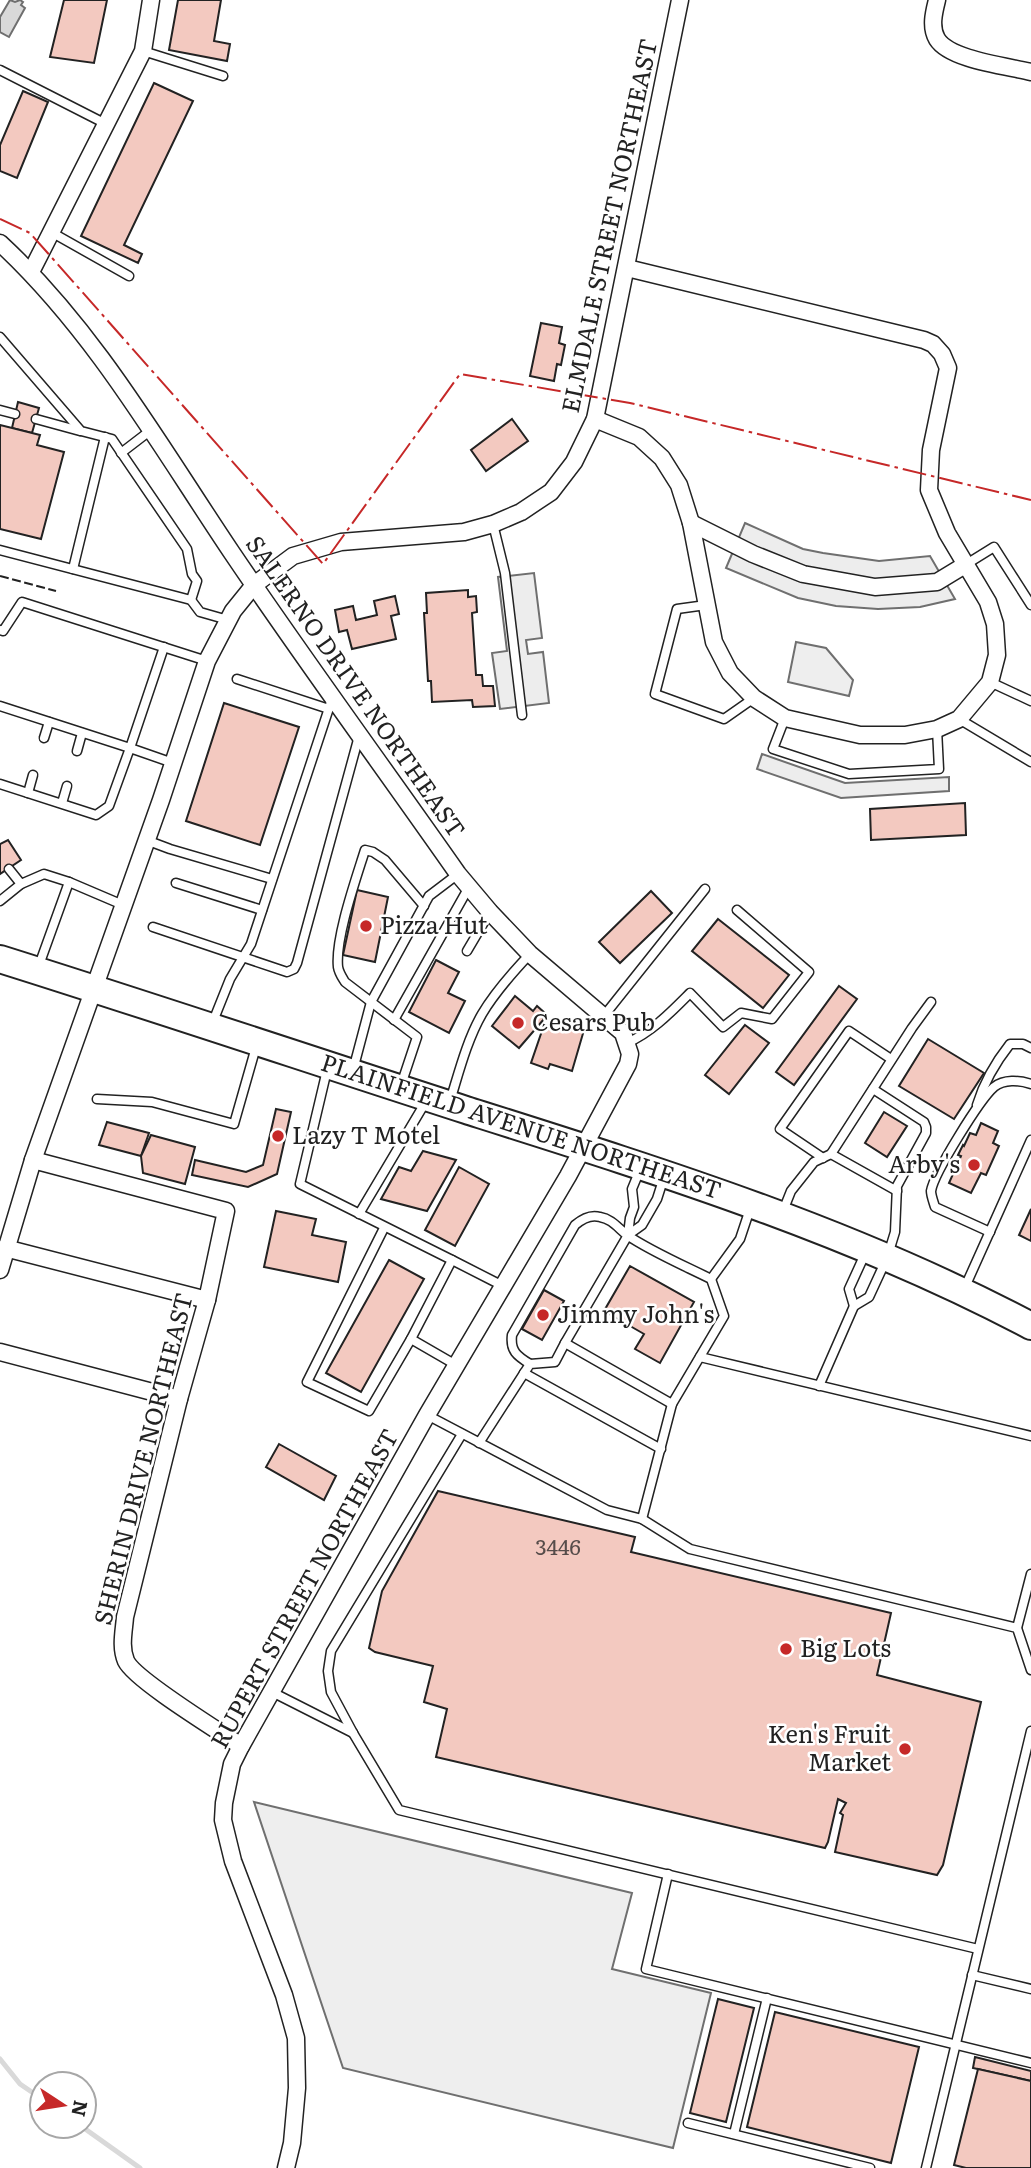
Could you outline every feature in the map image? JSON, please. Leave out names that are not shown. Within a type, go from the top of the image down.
[{"type":"main road","name":"PLAINFIELD AVENUE NORTHEAST","points":[[0,959],[752,1203],[877,1253],[1030,1322]]},
{"type":"street","points":[[31,272],[143,51],[151,0]]},
{"type":"street","name":"ELMDALE STREET NORTHEAST","points":[[0,1270],[8,1211],[33,1160],[208,661],[228,620],[254,584],[293,556],[341,542],[464,532],[493,524],[521,512],[551,492],[574,461],[595,419],[680,0]]},
{"type":"street","points":[[937,0],[933,16],[936,38],[946,48],[960,55],[1031,72]]},
{"type":"street","name":"SALERNO DRIVE NORTHEAST","points":[[0,243],[31,272],[83,335],[151,429],[331,703],[359,733],[458,874],[530,954],[623,1033],[627,1043]]},
{"type":"street","points":[[595,419],[639,437],[662,458],[679,485],[691,523],[714,642],[730,673],[754,698],[785,718],[860,735],[905,735],[937,729],[959,719],[990,682],[997,655],[995,624],[988,602],[947,533],[929,490],[931,450],[948,368],[942,354],[933,344],[924,340],[627,268]]},
{"type":"street","points":[[691,523],[803,575],[875,587],[937,582],[965,565]]},
{"type":"street","points":[[584,1147],[624,1074],[629,1054],[627,1043]]},
{"type":"street","name":"RUPERT STREET NORTHEAST","points":[[286,2168],[292,2143],[297,2088],[296,2038],[284,1995],[233,1861],[223,1820],[232,1764],[240,1745],[427,1415],[584,1147]]},
{"type":"street","name":"SHERIN DRIVE NORTHEAST","points":[[33,1160],[226,1211],[207,1300],[179,1399],[125,1617],[123,1648],[127,1663],[147,1682],[240,1745]]},
{"type":"street","points":[[5,1248],[207,1300]]},
{"type":"street","points":[[0,1352],[179,1399]]},
{"type":"lane","points":[[143,51],[223,76]]},
{"type":"lane","points":[[0,70],[106,124]]},
{"type":"lane","points":[[51,232],[129,276]]},
{"type":"lane","points":[[0,337],[81,431]]},
{"type":"lane","points":[[0,410],[15,414]]},
{"type":"lane","points":[[36,419],[112,439],[187,549],[192,574],[197,581],[191,600]]},
{"type":"lane","points":[[121,453],[151,429]]},
{"type":"lane","points":[[73,569],[105,438]]},
{"type":"lane","points":[[493,524],[505,573],[522,715]]},
{"type":"lane","points":[[965,565],[994,547],[1031,605]]},
{"type":"lane","points":[[0,550],[191,600],[200,612],[228,620]]},
{"type":"lane","points":[[0,641],[2,631],[22,602],[208,661]]},
{"type":"lane","points":[[706,605],[677,610],[655,694],[724,719],[754,698]]},
{"type":"lane","points":[[0,784],[96,815],[108,806],[164,647]]},
{"type":"lane","points":[[212,1026],[230,979],[251,944],[331,703],[237,679]]},
{"type":"lane","points":[[990,682],[1031,701]]},
{"type":"lane","points":[[0,706],[173,763]]},
{"type":"lane","points":[[785,718],[774,749],[849,774],[939,769],[937,729]]},
{"type":"lane","points":[[959,719],[1031,762]]},
{"type":"lane","points":[[44,738],[49,722]]},
{"type":"lane","points":[[77,751],[82,733]]},
{"type":"lane","points":[[153,927],[287,972],[294,969],[359,733]]},
{"type":"lane","points":[[28,793],[33,775]]},
{"type":"lane","points":[[62,803],[67,786]]},
{"type":"lane","points":[[146,840],[272,879]]},
{"type":"lane","points":[[400,1087],[417,1037],[345,982],[338,971],[338,952],[365,850],[385,860],[403,884],[424,905]]},
{"type":"lane","points":[[9,869],[21,884]]},
{"type":"lane","points":[[0,901],[21,884],[44,874],[123,905]]},
{"type":"lane","points":[[458,874],[429,896],[371,1002],[340,1068],[300,1184],[503,1286]]},
{"type":"lane","points":[[37,971],[69,882]]},
{"type":"lane","points":[[176,883],[262,910]]},
{"type":"lane","points":[[394,1020],[469,887]]},
{"type":"lane","points":[[603,1017],[705,889]]},
{"type":"lane","points":[[627,1043],[642,1037],[690,993],[723,1027],[741,1013],[772,1019],[809,972],[737,910]]},
{"type":"lane","points":[[467,951],[490,912]]},
{"type":"lane","points":[[359,1214],[438,1100],[464,1056],[481,1014],[508,977],[530,954]]},
{"type":"lane","points":[[782,1215],[790,1191],[814,1162],[827,1156],[931,1003]]},
{"type":"lane","points":[[891,1059],[849,1031],[780,1129],[897,1191]]},
{"type":"lane","points":[[97,1099],[152,1102],[234,1124],[258,1041]]},
{"type":"lane","points":[[975,1112],[983,1085],[1010,1044],[1023,1044],[1031,1048]]},
{"type":"lane","points":[[990,1231],[935,1207],[931,1192],[950,1150],[995,1086],[1011,1080],[1031,1084]]},
{"type":"lane","points":[[854,1306],[849,1289],[895,1231],[897,1186],[926,1133],[924,1122],[873,1089]]},
{"type":"lane","points":[[962,1293],[1031,1140]]},
{"type":"lane","points":[[628,1235],[642,1225],[657,1199],[653,1170]]},
{"type":"lane","points":[[642,1519],[672,1404],[724,1316],[711,1279],[628,1235],[613,1222],[600,1217],[583,1218],[575,1225],[512,1335],[511,1343],[513,1351],[530,1364],[555,1362],[628,1235],[634,1206],[632,1189],[653,1170]]},
{"type":"lane","points":[[711,1279],[740,1239],[752,1203]]},
{"type":"lane","points":[[384,1228],[307,1382],[369,1411],[452,1261]]},
{"type":"lane","points":[[819,1385],[854,1306],[869,1297],[877,1253]]},
{"type":"lane","points":[[411,1339],[456,1365]]},
{"type":"lane","points":[[565,1343],[672,1404]]},
{"type":"lane","points":[[700,1357],[1031,1436]]},
{"type":"lane","points":[[479,1443],[530,1364]]},
{"type":"lane","points":[[524,1373],[661,1449]]},
{"type":"lane","points":[[427,1415],[607,1510],[642,1519],[690,1549],[1017,1628]]},
{"type":"lane","points":[[461,1434],[331,1651],[328,1671],[331,1692],[400,1810],[978,1949]]},
{"type":"lane","points":[[1031,1574],[1017,1628],[1031,1670]]},
{"type":"lane","points":[[272,1692],[353,1732]]},
{"type":"lane","points":[[926,2168],[1031,1731]]},
{"type":"lane","points":[[668,1874],[646,1969],[1031,2063]]},
{"type":"lane","points":[[972,1975],[1031,1989]]},
{"type":"lane","points":[[734,2134],[767,1998]]},
{"type":"lane","points":[[688,2123],[870,2168]]},
{"type":"shaded area","points":[[10,0],[20,0],[25,8],[9,37],[0,32],[0,17]]},
{"type":"shaded area","points":[[745,523],[803,549],[823,553],[879,561],[930,556],[955,599],[920,607],[878,609],[836,606],[798,598],[726,568]]},
{"type":"shaded area","points":[[534,573],[542,638],[526,640],[528,654],[543,652],[549,703],[500,709],[492,653],[507,651],[498,577]]},
{"type":"shaded area","points":[[796,642],[826,648],[853,680],[849,696],[788,682]]},
{"type":"shaded area","points":[[762,754],[845,783],[949,777],[949,791],[841,798],[757,769]]},
{"type":"shaded area","points":[[254,1802],[632,1893],[612,1969],[711,1993],[673,2148],[343,2068]]},
{"type":"building","points":[[64,0],[107,0],[94,63],[50,57]]},
{"type":"building","points":[[178,0],[221,0],[214,41],[230,44],[227,61],[169,50]]},
{"type":"building","points":[[154,83],[193,101],[124,245],[142,254],[138,263],[81,236]]},
{"type":"building","points":[[23,91],[48,102],[17,178],[0,171],[0,145]]},
{"type":"building","points":[[541,323],[562,327],[559,343],[565,345],[554,381],[530,376]]},
{"type":"building","points":[[18,402],[39,408],[32,433],[12,428]]},
{"type":"building","points":[[512,419],[528,441],[486,471],[471,450]]},
{"type":"building","points":[[0,425],[40,435],[37,445],[64,452],[41,539],[0,529]]},
{"type":"building","points":[[468,590],[468,597],[476,596],[477,612],[472,613],[476,675],[482,675],[483,686],[493,686],[495,706],[473,707],[472,700],[432,702],[431,681],[428,681],[424,613],[427,613],[426,593]]},
{"type":"building","points":[[395,596],[399,614],[391,616],[396,639],[352,649],[347,630],[339,632],[335,610],[353,606],[356,620],[377,615],[374,601]]},
{"type":"building","points":[[224,703],[299,727],[260,845],[186,821]]},
{"type":"building","points":[[965,803],[966,835],[871,840],[870,809]]},
{"type":"building","points":[[8,840],[21,860],[0,874],[0,844]]},
{"type":"building","name":"Pizza Hut","points":[[357,890],[388,897],[375,962],[343,955]]},
{"type":"building","points":[[651,891],[672,913],[620,963],[599,942]]},
{"type":"building","points":[[718,919],[789,975],[763,1008],[692,951]]},
{"type":"building","points":[[436,960],[459,972],[448,993],[465,1001],[449,1033],[409,1012]]},
{"type":"building","points":[[839,986],[857,999],[794,1085],[776,1072]]},
{"type":"building","name":"Cesars Pub","points":[[515,996],[533,1011],[537,1006],[546,1014],[519,1048],[492,1026]]},
{"type":"building","points":[[556,1021],[584,1030],[572,1071],[550,1064],[548,1069],[531,1063],[544,1025],[554,1028]]},
{"type":"building","points":[[745,1025],[769,1043],[729,1094],[705,1075]]},
{"type":"building","points":[[928,1039],[984,1073],[954,1119],[899,1086]]},
{"type":"building","name":"Lazy T Motel","points":[[276,1109],[291,1112],[277,1174],[248,1187],[192,1175],[195,1160],[246,1172],[263,1165]]},
{"type":"building","points":[[884,1112],[907,1126],[887,1157],[865,1143]]},
{"type":"building","points":[[107,1122],[149,1133],[141,1156],[99,1145]]},
{"type":"building","name":"Arby's","points":[[981,1123],[998,1131],[993,1143],[999,1146],[986,1175],[981,1173],[971,1193],[949,1183],[963,1145],[970,1133],[976,1135]]},
{"type":"building","points":[[151,1135],[195,1147],[185,1184],[143,1173],[141,1156]]},
{"type":"building","points":[[423,1151],[456,1160],[427,1211],[381,1199],[399,1167],[411,1171]]},
{"type":"building","points":[[459,1167],[489,1184],[455,1246],[425,1230]]},
{"type":"building","points":[[1031,1209],[1031,1241],[1019,1235]]},
{"type":"building","points":[[276,1211],[316,1219],[312,1235],[346,1242],[338,1282],[264,1267]]},
{"type":"building","points":[[389,1260],[424,1279],[361,1392],[326,1373]]},
{"type":"building","points":[[630,1266],[694,1302],[660,1363],[635,1349],[644,1334],[604,1311]]},
{"type":"building","name":"Jimmy John's","points":[[544,1290],[564,1301],[542,1340],[522,1329]]},
{"type":"building","points":[[279,1444],[336,1476],[324,1500],[266,1467]]},
{"type":"building","points":[[438,1491],[635,1537],[631,1552],[891,1613],[877,1675],[981,1702],[943,1865],[937,1875],[835,1852],[843,1815],[840,1813],[846,1803],[838,1799],[825,1848],[436,1757],[447,1709],[424,1702],[433,1666],[375,1652],[369,1648],[382,1591]]},
{"type":"building","points":[[718,1999],[754,2008],[726,2122],[690,2113]]},
{"type":"building","points":[[775,2012],[919,2047],[891,2163],[747,2127]]},
{"type":"building","points":[[975,2057],[1031,2071],[1031,2081],[973,2068]]},
{"type":"building","points":[[978,2069],[1031,2081],[1031,2168],[966,2168],[954,2165]]},
{"type":"waterway","points":[[0,2059],[20,2084],[28,2089]]},
{"type":"waterway","points":[[98,2138],[140,2168]]},
{"type":"fence","points":[[0,576],[56,591]]},
{"type":"power","points":[[0,219],[30,233],[323,564],[460,374],[630,403],[1031,500]]},
{"type":"place","name":"Pizza Hut","points":[[366,926]]},
{"type":"place","name":"Cesars Pub","points":[[518,1023]]},
{"type":"place","name":"Lazy T Motel","points":[[278,1136]]},
{"type":"place","name":"Arby's","points":[[974,1165]]},
{"type":"place","name":"Jimmy John's","points":[[543,1315]]},
{"type":"place","name":"Big Lots","points":[[786,1649]]},
{"type":"place","name":"Ken's Fruit Market","points":[[905,1749]]}]
